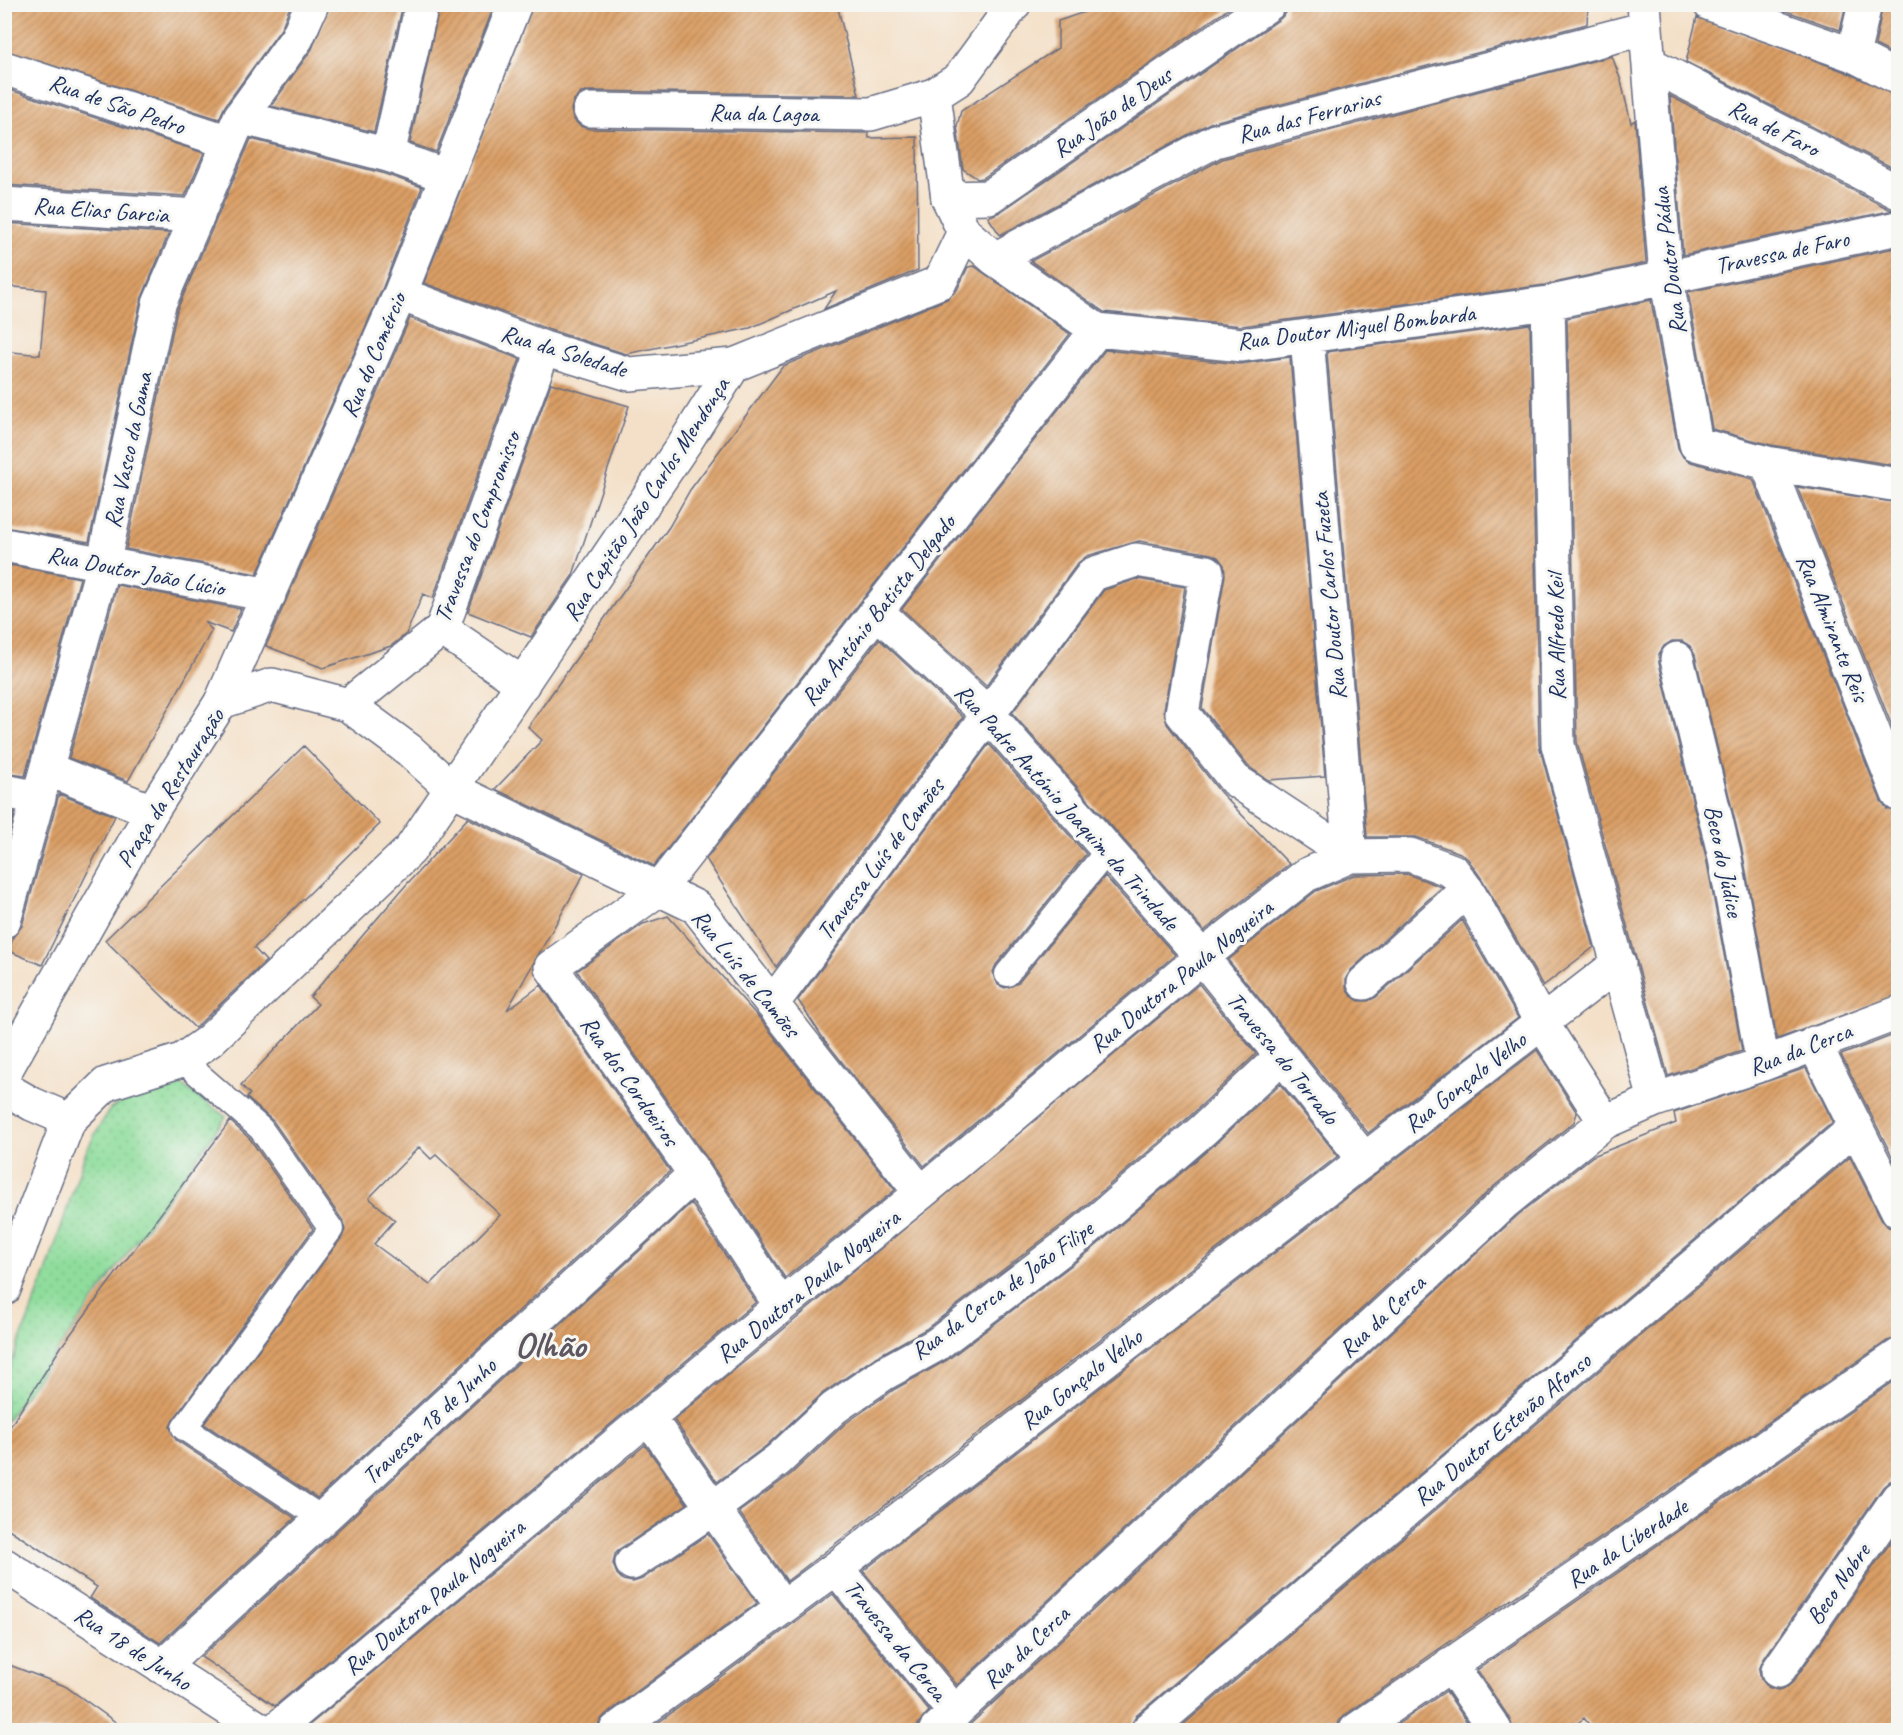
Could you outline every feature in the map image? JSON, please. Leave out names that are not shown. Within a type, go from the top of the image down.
[{"type":"street","name":"Rua Vasco da Gama","points":[[4,921],[103,565],[159,304],[235,130],[297,38],[312,4]]},
{"type":"street","points":[[388,155],[422,4]]},
{"type":"street","name":"Rua do Comércio","points":[[221,702],[400,294],[515,4]]},
{"type":"street","name":"Rua da Lagoa","points":[[590,110],[871,114],[934,95],[959,79],[1014,4]]},
{"type":"street","name":"Rua João de Deus","points":[[948,198],[988,198],[1269,4]]},
{"type":"street","points":[[1710,4],[1853,56],[1899,78]]},
{"type":"street","points":[[1853,56],[1865,4]]},
{"type":"street","name":"Rua Doutor Pádua","points":[[1645,16],[1666,276],[1696,444],[1767,463]]},
{"type":"street","name":"Rua das Ferrarias","points":[[995,259],[1215,141],[1645,16]]},
{"type":"street","name":"Rua de Faro","points":[[1650,64],[1899,192]]},
{"type":"street","name":"Rua de São Pedro","points":[[4,68],[235,130],[388,155],[446,176]]},
{"type":"street","name":"Rua Doutor Miguel Bombarda","points":[[934,95],[948,198],[964,232],[995,259],[1097,330],[1242,345],[1548,303],[1666,276]]},
{"type":"street","name":"Rua Elias Garcia","points":[[4,204],[198,216]]},
{"type":"street","name":"Travessa de Faro","points":[[1666,276],[1899,228]]},
{"type":"street","name":"Rua Capitão João Carlos Mendonça","points":[[523,684],[686,441],[734,365],[940,282],[964,232]]},
{"type":"street","name":"Rua da Soledade","points":[[400,294],[544,348],[629,374],[734,365]]},
{"type":"street","name":"Rua Alfredo Keil","points":[[1548,303],[1558,745],[1655,1100]]},
{"type":"street","name":"Rua António Batista Delgado","points":[[659,889],[1097,330]]},
{"type":"street","name":"Rua Doutor Carlos Fuzeta","points":[[1307,337],[1350,856]]},
{"type":"street","name":"Travessa do Compromisso","points":[[348,705],[442,629],[544,348]]},
{"type":"street","points":[[1767,463],[1899,485]]},
{"type":"street","name":"Rua Almirante Reis","points":[[1767,463],[1899,794]]},
{"type":"street","name":"Rua Doutor João Lúcio","points":[[4,545],[269,595]]},
{"type":"street","name":"Travessa Luís de Camões","points":[[772,1004],[1094,574],[1136,560],[1207,572],[1182,713],[1235,780],[1350,856]]},
{"type":"street","name":"Rua Padre António Joaquim da Trindade","points":[[876,611],[988,714],[1202,957]]},
{"type":"street","points":[[4,1289],[69,1120],[106,1084],[182,1060],[209,1041],[410,850],[523,684],[442,629]]},
{"type":"street","name":"Beco do Júdice","points":[[1677,659],[1724,853],[1763,1064]]},
{"type":"street","name":"Praça da Restauração","points":[[4,1073],[152,811],[221,702],[272,685],[348,705],[409,750],[452,789]]},
{"type":"street","points":[[4,791],[43,783],[152,811]]},
{"type":"street","name":"Rua Luís de Camões","points":[[452,789],[696,907],[921,1193]]},
{"type":"street","points":[[1350,856],[1410,855],[1453,871],[1467,890],[1542,1023],[1605,1122]]},
{"type":"street","name":"Rua Doutora Paula Nogueira","points":[[275,1731],[781,1306],[921,1193],[1202,957],[1306,875],[1350,856]]},
{"type":"street","name":"Rua dos Cordoeiros","points":[[659,889],[551,967],[695,1174],[781,1306]]},
{"type":"street","points":[[1364,982],[1467,890]]},
{"type":"street","name":"Travessa do Torrado","points":[[1202,957],[1365,1160]]},
{"type":"street","name":"Rua Gonçalo Velho","points":[[616,1731],[836,1568],[1619,963]]},
{"type":"street","name":"Rua da Cerca","points":[[945,1722],[1506,1201],[1605,1122],[1655,1100],[1763,1064],[1899,1013]]},
{"type":"street","points":[[1814,1043],[1899,1211]]},
{"type":"street","name":"Rua da Cerca de João Filipe","points":[[632,1563],[778,1460],[834,1408],[885,1373],[936,1345],[1079,1236],[1203,1130],[1281,1057]]},
{"type":"street","points":[[4,1088],[69,1120]]},
{"type":"street","name":"Rua Doutor Estevão Afonso","points":[[1148,1731],[1856,1127]]},
{"type":"street","name":"Travessa 18 de Junho","points":[[162,1667],[695,1174]]},
{"type":"street","name":"Rua da Liberdade","points":[[1356,1731],[1899,1356]]},
{"type":"street","points":[[649,1418],[711,1509],[782,1606]]},
{"type":"street","name":"Beco Nobre","points":[[1778,1671],[1899,1498]]},
{"type":"street","name":"Rua 18 de Junho","points":[[4,1565],[261,1731]]},
{"type":"street","name":"Travessa da Cerca","points":[[836,1568],[945,1722]]},
{"type":"street","points":[[1450,1664],[1495,1731]]},
{"type":"lane","points":[[1007,974],[1108,850]]},
{"type":"lane","points":[[182,1060],[261,1129],[331,1229],[184,1428],[323,1519]]},
{"type":"green space","points":[[178,1082],[226,1117],[5,1423],[5,1380],[47,1270],[85,1154],[97,1130],[110,1109],[126,1099]]},
{"type":"building","points":[[4,4],[291,4],[281,29],[225,106],[219,119],[4,50]]},
{"type":"building","points":[[330,4],[403,4],[374,132],[271,106],[312,49]]},
{"type":"building","points":[[440,4],[495,4],[436,152],[410,143]]},
{"type":"building","points":[[533,4],[837,4],[859,95],[590,91],[581,93],[574,100],[571,109],[573,119],[580,126],[590,129],[868,133],[869,138],[917,137],[918,270],[824,309],[836,291],[750,328],[626,354],[550,330],[424,283]]},
{"type":"building","points":[[1108,4],[1235,4],[983,178],[978,179],[963,169],[957,126],[961,111],[1058,48],[1058,21]]},
{"type":"building","points":[[1287,4],[1588,4],[1587,24],[1210,123],[1000,235],[988,217],[1000,212],[1280,19],[1286,13]]},
{"type":"building","points":[[1767,4],[1846,4],[1840,30]]},
{"type":"building","points":[[1883,4],[1899,4],[1899,57],[1875,45]]},
{"type":"building","points":[[1697,17],[1846,72],[1899,97],[1899,171],[1686,62]]},
{"type":"building","points":[[1612,56],[1621,81],[1631,123],[1635,120],[1646,263],[1545,285],[1242,326],[1104,312],[1031,261],[1222,159]]},
{"type":"building","points":[[4,88],[204,153],[185,196],[4,185]]},
{"type":"building","points":[[1670,96],[1889,209],[1894,210],[1683,255]]},
{"type":"building","points":[[251,139],[382,173],[422,187],[383,287],[257,574],[126,549],[177,310]]},
{"type":"building","points":[[4,223],[169,233],[141,300],[89,542],[4,527],[4,351],[40,355],[46,290],[4,286]]},
{"type":"building","points":[[1899,247],[1899,466],[1771,445],[1712,429],[1688,292]]},
{"type":"building","points":[[974,266],[1070,334],[654,866],[495,789],[542,740],[528,727],[669,527],[690,490],[783,366],[947,299],[957,290],[968,267]]},
{"type":"building","points":[[1651,300],[1678,448],[1683,457],[1691,462],[1753,479],[1881,801],[1887,809],[1899,812],[1899,995],[1777,1039],[1742,850],[1695,655],[1690,646],[1682,641],[1672,641],[1664,646],[1659,654],[1659,663],[1706,857],[1742,1051],[1668,1076],[1577,742],[1567,318]]},
{"type":"building","points":[[410,318],[520,359],[433,598],[423,594],[406,634],[391,646],[323,668],[266,646]]},
{"type":"building","points":[[1530,324],[1539,745],[1594,947],[1543,986],[1468,859],[1460,853],[1416,837],[1367,837],[1327,352]]},
{"type":"building","points":[[1105,350],[1240,364],[1290,357],[1325,776],[1268,780],[1248,766],[1202,708],[1225,575],[1224,565],[1218,557],[1211,554],[1139,541],[1087,556],[1078,563],[986,686],[902,609]]},
{"type":"building","points":[[551,383],[629,406],[573,575],[531,637],[468,612]]},
{"type":"building","points":[[1797,487],[1899,503],[1899,744]]},
{"type":"building","points":[[4,564],[80,578],[25,776],[4,773]]},
{"type":"building","points":[[1137,579],[1185,587],[1164,710],[1167,724],[1220,792],[1289,864],[1204,931],[1012,713],[1104,590]]},
{"type":"building","points":[[117,585],[241,609],[231,632],[204,622],[212,630],[128,781],[69,758]]},
{"type":"building","points":[[879,639],[963,717],[776,967],[706,859]]},
{"type":"building","points":[[989,744],[1086,854],[996,965],[993,972],[998,985],[1005,988],[1018,983],[1105,876],[1175,955],[924,1166],[823,1038],[798,1000]]},
{"type":"building","points":[[304,746],[380,824],[254,948],[266,961],[195,1028],[105,940]]},
{"type":"building","points":[[59,794],[115,816],[42,965],[9,951],[13,937],[22,926]]},
{"type":"building","points":[[4,810],[15,812],[4,849]]},
{"type":"building","points":[[468,818],[584,874],[507,1010],[541,985],[670,1171],[317,1498],[204,1424],[345,1230],[343,1221],[273,1121],[247,1098],[250,1094],[241,1085],[318,1004],[310,997],[406,885]],"holes":[[[419,1147],[431,1159],[436,1155],[500,1215],[430,1285],[374,1244],[395,1220],[369,1198]]]},
{"type":"building","points":[[1407,874],[1442,887],[1351,970],[1346,978],[1346,987],[1350,995],[1359,1001],[1368,1001],[1376,997],[1462,920],[1518,1018],[1368,1133],[1228,960],[1316,891],[1354,875]]},
{"type":"building","points":[[668,916],[761,1020],[895,1190],[785,1278],[711,1164],[577,971],[643,924]]},
{"type":"building","points":[[1199,984],[1256,1054],[1190,1116],[1067,1221],[926,1329],[876,1357],[823,1393],[766,1446],[717,1482],[674,1420]]},
{"type":"building","points":[[1899,1033],[1899,1170],[1841,1055]]},
{"type":"building","points":[[1537,1050],[1577,1113],[1574,1122],[1493,1187],[957,1685],[863,1571]]},
{"type":"building","points":[[1806,1068],[1833,1122],[1136,1716],[1130,1731],[963,1731],[1518,1215],[1593,1156],[1676,1123],[1674,1113]]},
{"type":"building","points":[[1280,1084],[1338,1156],[787,1581],[739,1512],[791,1474],[846,1423],[895,1389],[947,1360],[1090,1251],[1215,1144]]},
{"type":"building","points":[[230,1121],[250,1139],[313,1229],[170,1427],[176,1440],[295,1518],[160,1643],[90,1598],[97,1587],[4,1526],[4,1436],[61,1347]]},
{"type":"building","points":[[1850,1157],[1882,1220],[1888,1227],[1899,1229],[1899,1338],[1887,1341],[1439,1649],[1345,1715],[1339,1721],[1337,1731],[1176,1731]]},
{"type":"building","points":[[691,1203],[756,1302],[275,1706],[201,1657]]},
{"type":"building","points":[[1899,1378],[1899,1479],[1890,1481],[1883,1487],[1763,1660],[1759,1670],[1761,1679],[1768,1687],[1777,1690],[1786,1688],[1793,1682],[1899,1530],[1899,1731],[1594,1731],[1584,1718],[1568,1731],[1513,1731],[1510,1719],[1477,1670]]},
{"type":"building","points":[[645,1445],[687,1504],[615,1554],[613,1564],[617,1574],[623,1580],[633,1582],[642,1579],[708,1534],[757,1603],[605,1715],[599,1722],[598,1731],[312,1731],[307,1727]]},
{"type":"building","points":[[833,1594],[929,1711],[918,1724],[918,1731],[647,1731]]},
{"type":"building","points":[[4,1663],[65,1686],[128,1731],[4,1731]]},
{"type":"building","points":[[1446,1691],[1473,1731],[1388,1731]]},
{"type":"district","name":"Olhão","points":[[550,1345]]}]
